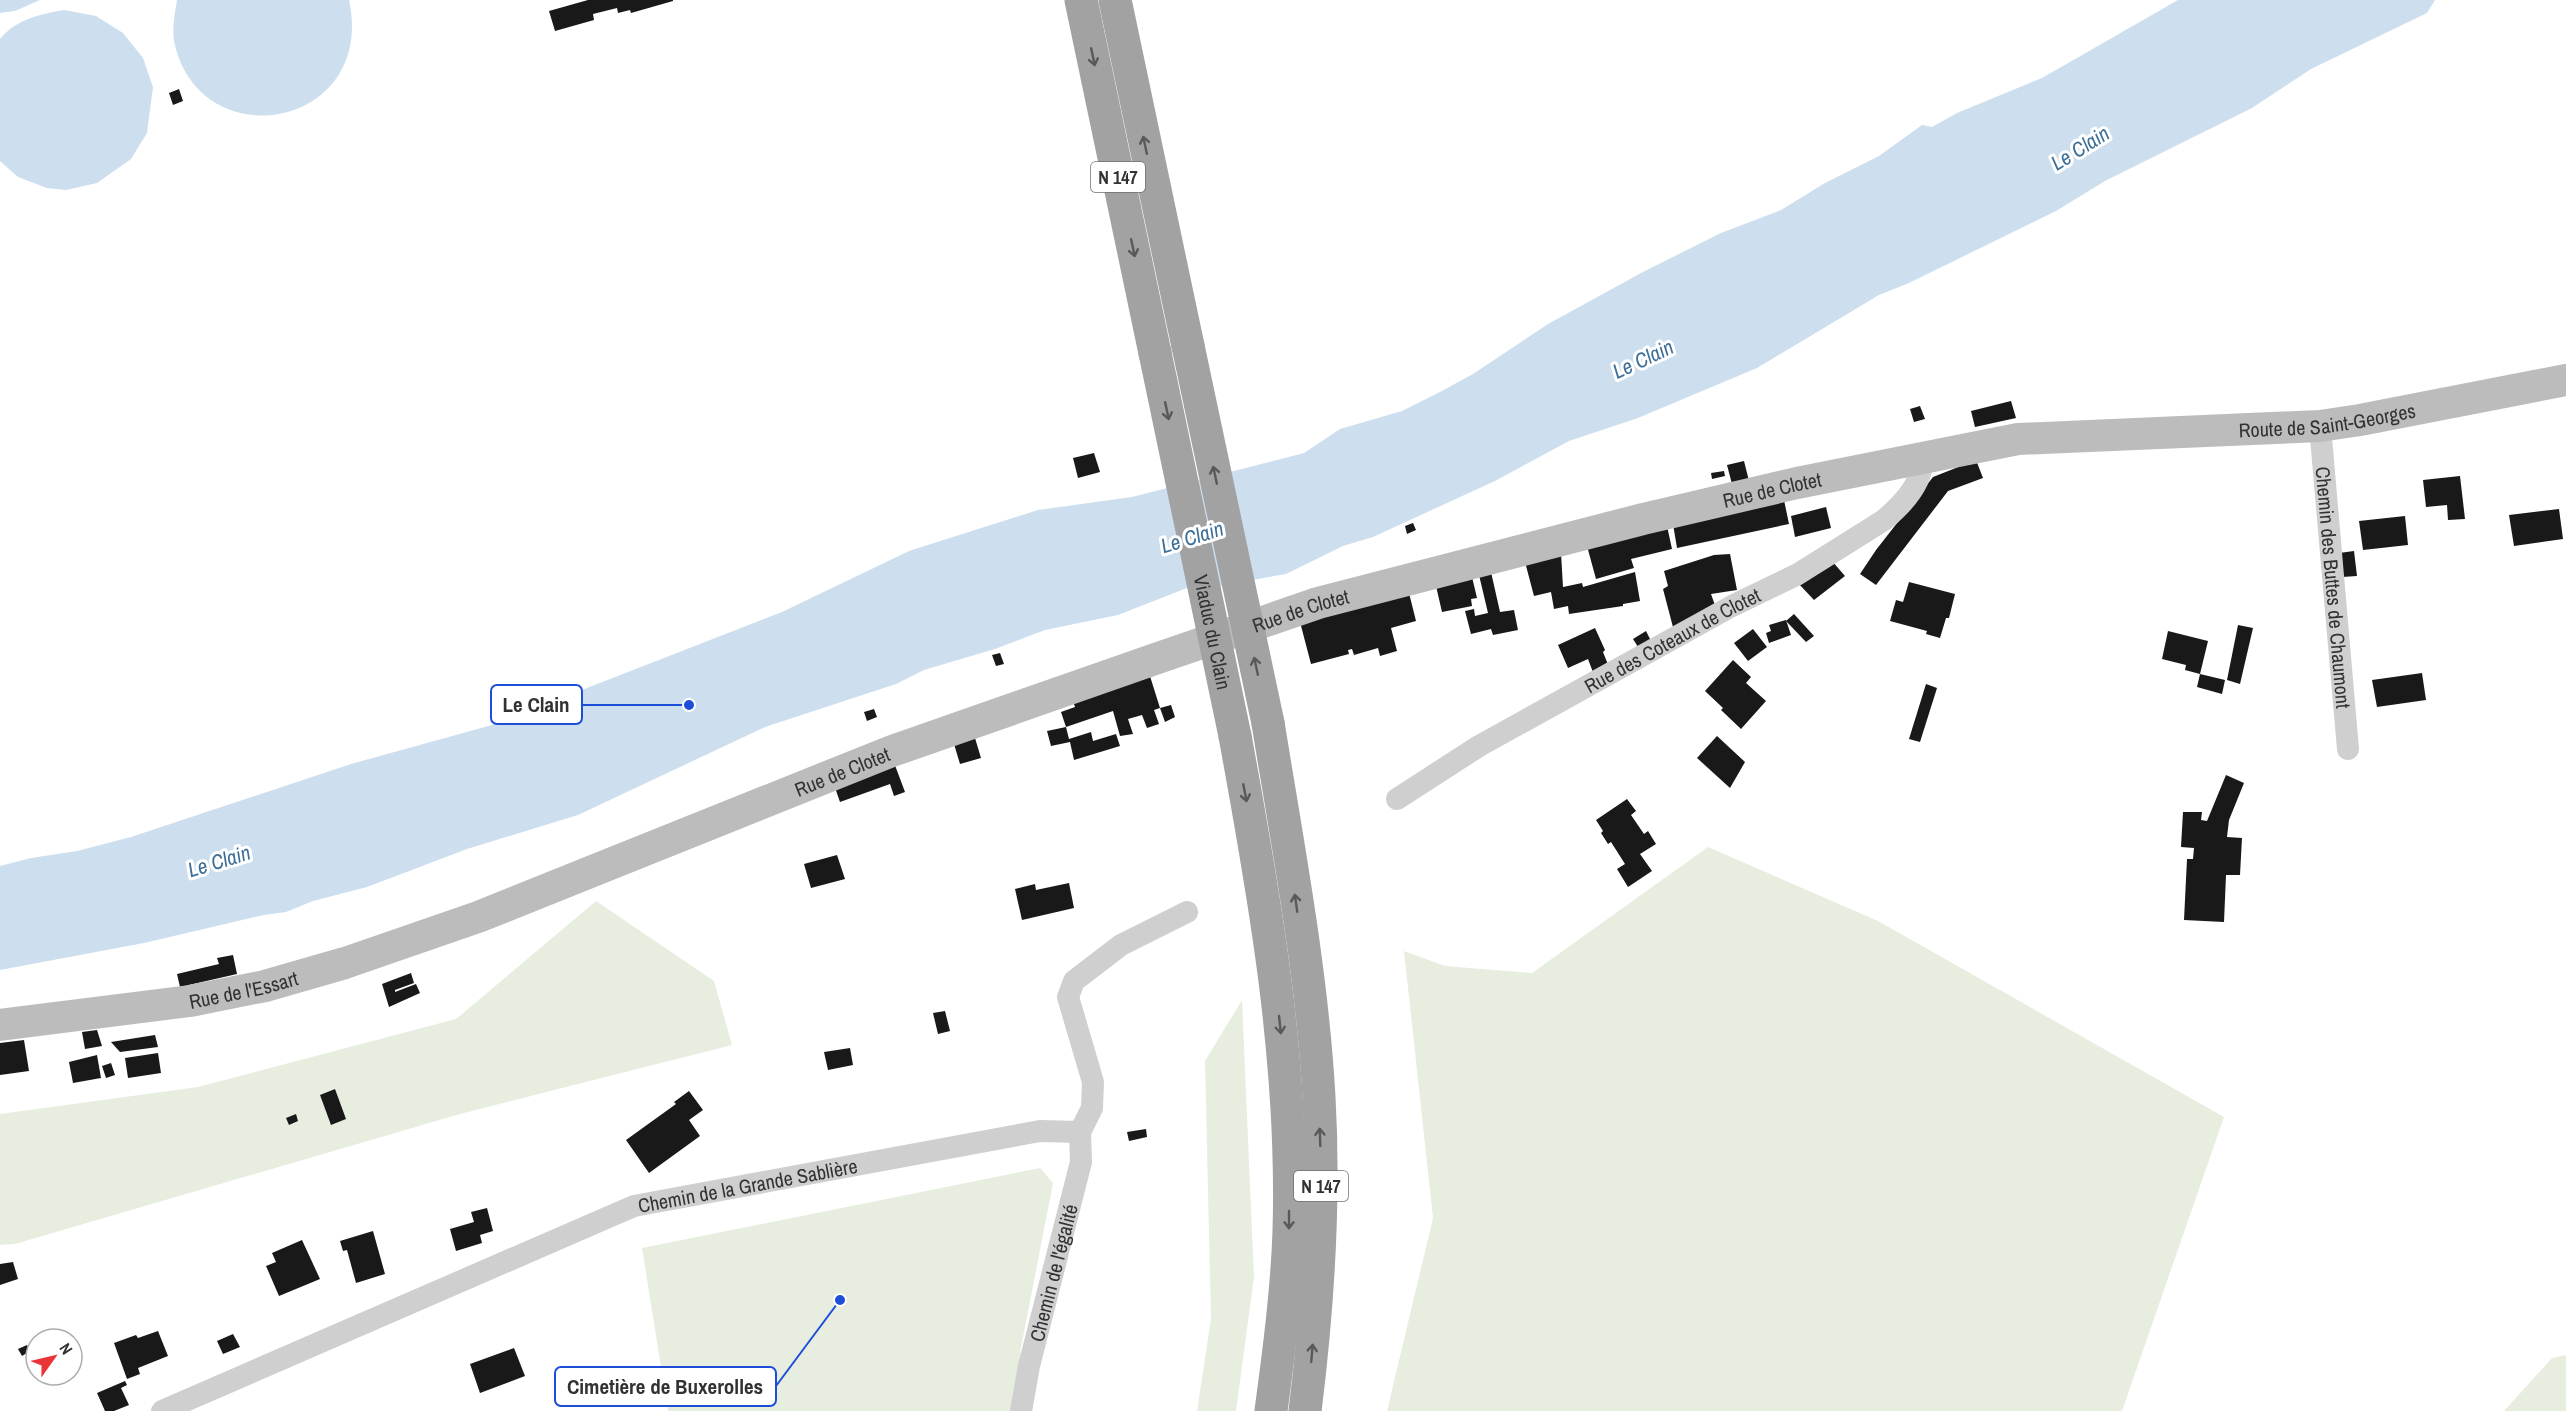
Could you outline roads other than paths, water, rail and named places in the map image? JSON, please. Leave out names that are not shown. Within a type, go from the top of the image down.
[{"type":"highway","name":"Viaduc du Clain","points":[[1081,0],[1234,736],[1267,921],[1287,1102],[1289,1230],[1284,1309],[1271,1411]]},
{"type":"highway","name":"Viaduc du Clain","points":[[1115,0],[1268,723],[1307,981],[1319,1096],[1321,1156],[1317,1299],[1305,1411]]},
{"type":"main road","name":"Route de Saint-Georges","points":[[2086,434],[2319,426],[2566,380]]},
{"type":"main road","name":"Rue de Clotet","points":[[478,917],[892,751],[1318,603],[1643,519],[1797,483],[2018,439],[2086,434]]},
{"type":"main road","name":"Rue de l'Essart","points":[[0,1025],[190,1001],[265,986],[345,963],[478,917]]},
{"type":"street","name":"Chemin des Buttes de Chaumont","points":[[2319,426],[2348,749]]},
{"type":"street","name":"Rue des Coteaux de Clotet","points":[[1397,799],[1479,746],[1732,606],[1798,574],[1884,520],[1895,511],[1917,483],[1923,470],[1922,458]]},
{"type":"street","points":[[1080,1132],[1092,1108],[1093,1083],[1068,997],[1074,981],[1121,945],[1187,912]]},
{"type":"street","name":"Chemin de la Grande Sablière","points":[[162,1411],[634,1206],[1040,1131],[1080,1132]]},
{"type":"street","name":"Chemin de l'égalité","points":[[1021,1411],[1029,1366],[1081,1162],[1080,1132]]},
{"type":"water","points":[[0,0],[40,0],[15,11],[0,13]]},
{"type":"water","points":[[177,0],[349,0],[351,44],[337,78],[312,101],[281,114],[247,114],[215,103],[190,79],[174,41]]},
{"type":"water","points":[[2178,0],[2435,0],[2427,13],[2311,69],[2252,108],[2105,181],[2056,211],[1909,283],[1879,295],[1757,368],[1638,418],[1569,441],[1495,481],[1373,537],[1343,546],[1286,574],[1219,586],[1192,586],[1118,615],[1045,630],[995,649],[924,670],[896,684],[765,727],[578,815],[467,849],[367,887],[313,901],[286,912],[144,943],[0,970],[0,866],[31,858],[77,851],[131,837],[351,764],[492,725],[782,612],[909,551],[1038,510],[1132,497],[1304,453],[1340,429],[1402,411],[1438,393],[1473,374],[1548,324],[1641,273],[1721,233],[1781,210],[1825,183],[1879,156],[1922,125],[1932,127],[1957,113],[2042,78]]},
{"type":"water","points":[[64,10],[96,16],[123,33],[143,58],[153,87],[147,133],[131,159],[97,183],[66,190],[47,188],[18,177],[0,161],[0,39],[21,22]]},
{"type":"place","name":"Le Clain","points":[[689,705]]},
{"type":"place","name":"Cimetière de Buxerolles","points":[[840,1300]]}]
